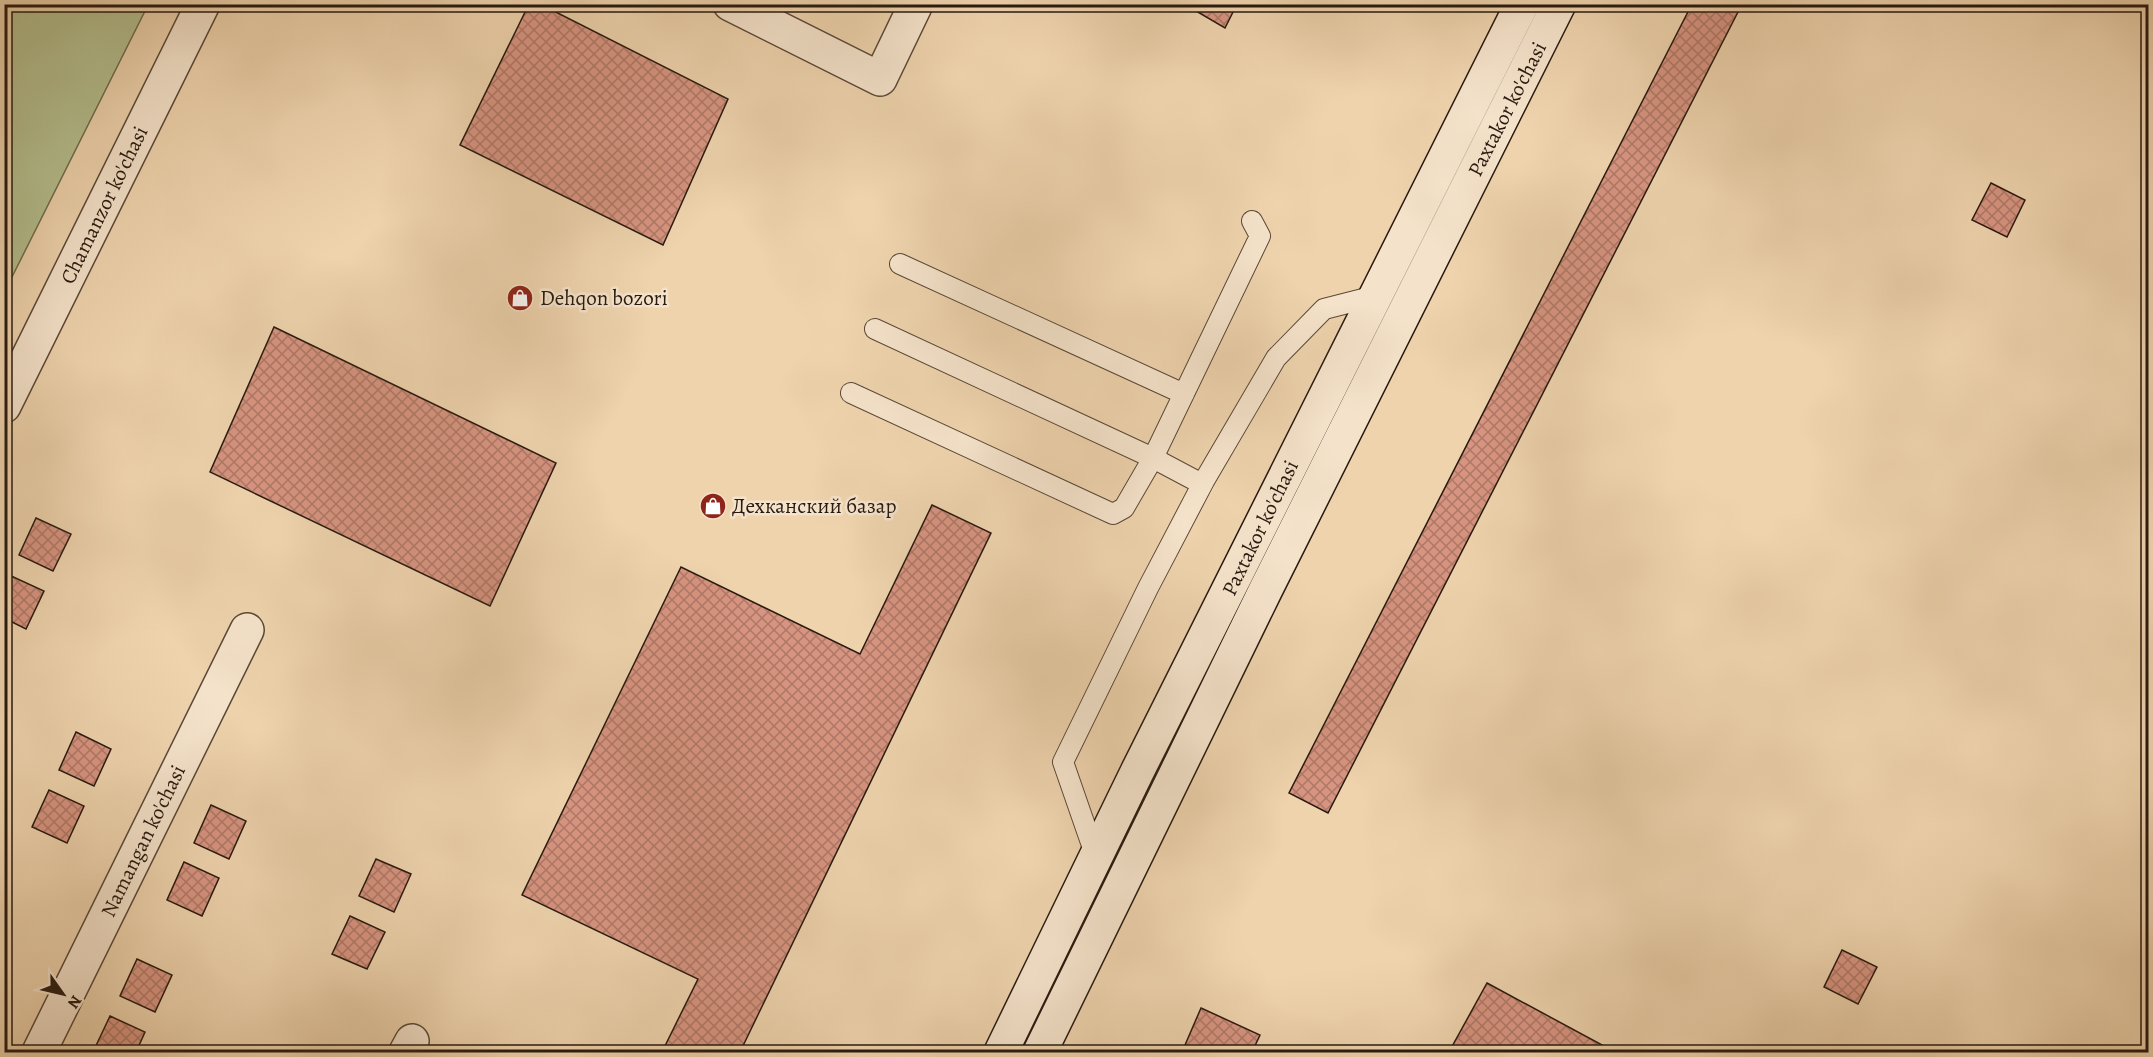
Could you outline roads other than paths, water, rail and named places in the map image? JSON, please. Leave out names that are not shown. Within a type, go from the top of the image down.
[{"type":"main road","name":"Chamanzor ko'chasi","points":[[4,406],[203,4]]},
{"type":"main road","points":[[730,4],[880,79],[916,4]]},
{"type":"main road","name":"Paxtakor ko'chasi","points":[[1001,1053],[1096,857],[1522,4]]},
{"type":"main road","name":"Paxtakor ko'chasi","points":[[1040,1053],[1266,589],[1559,4]]},
{"type":"main road","name":"Namangan ko'chasi","points":[[39,1053],[247,630]]},
{"type":"lane","points":[[851,393],[1113,514],[1124,508],[1153,458],[1260,236],[1252,221]]},
{"type":"lane","points":[[900,264],[1184,394]]},
{"type":"lane","points":[[1096,857],[1064,762],[1148,588],[1202,484],[1276,358],[1324,309],[1375,296]]},
{"type":"lane","points":[[875,329],[1153,458],[1202,484]]},
{"type":"place","name":"Dehqon bozori","points":[[520,298]]},
{"type":"place","name":"Дехканский базар","points":[[713,506]]}]
